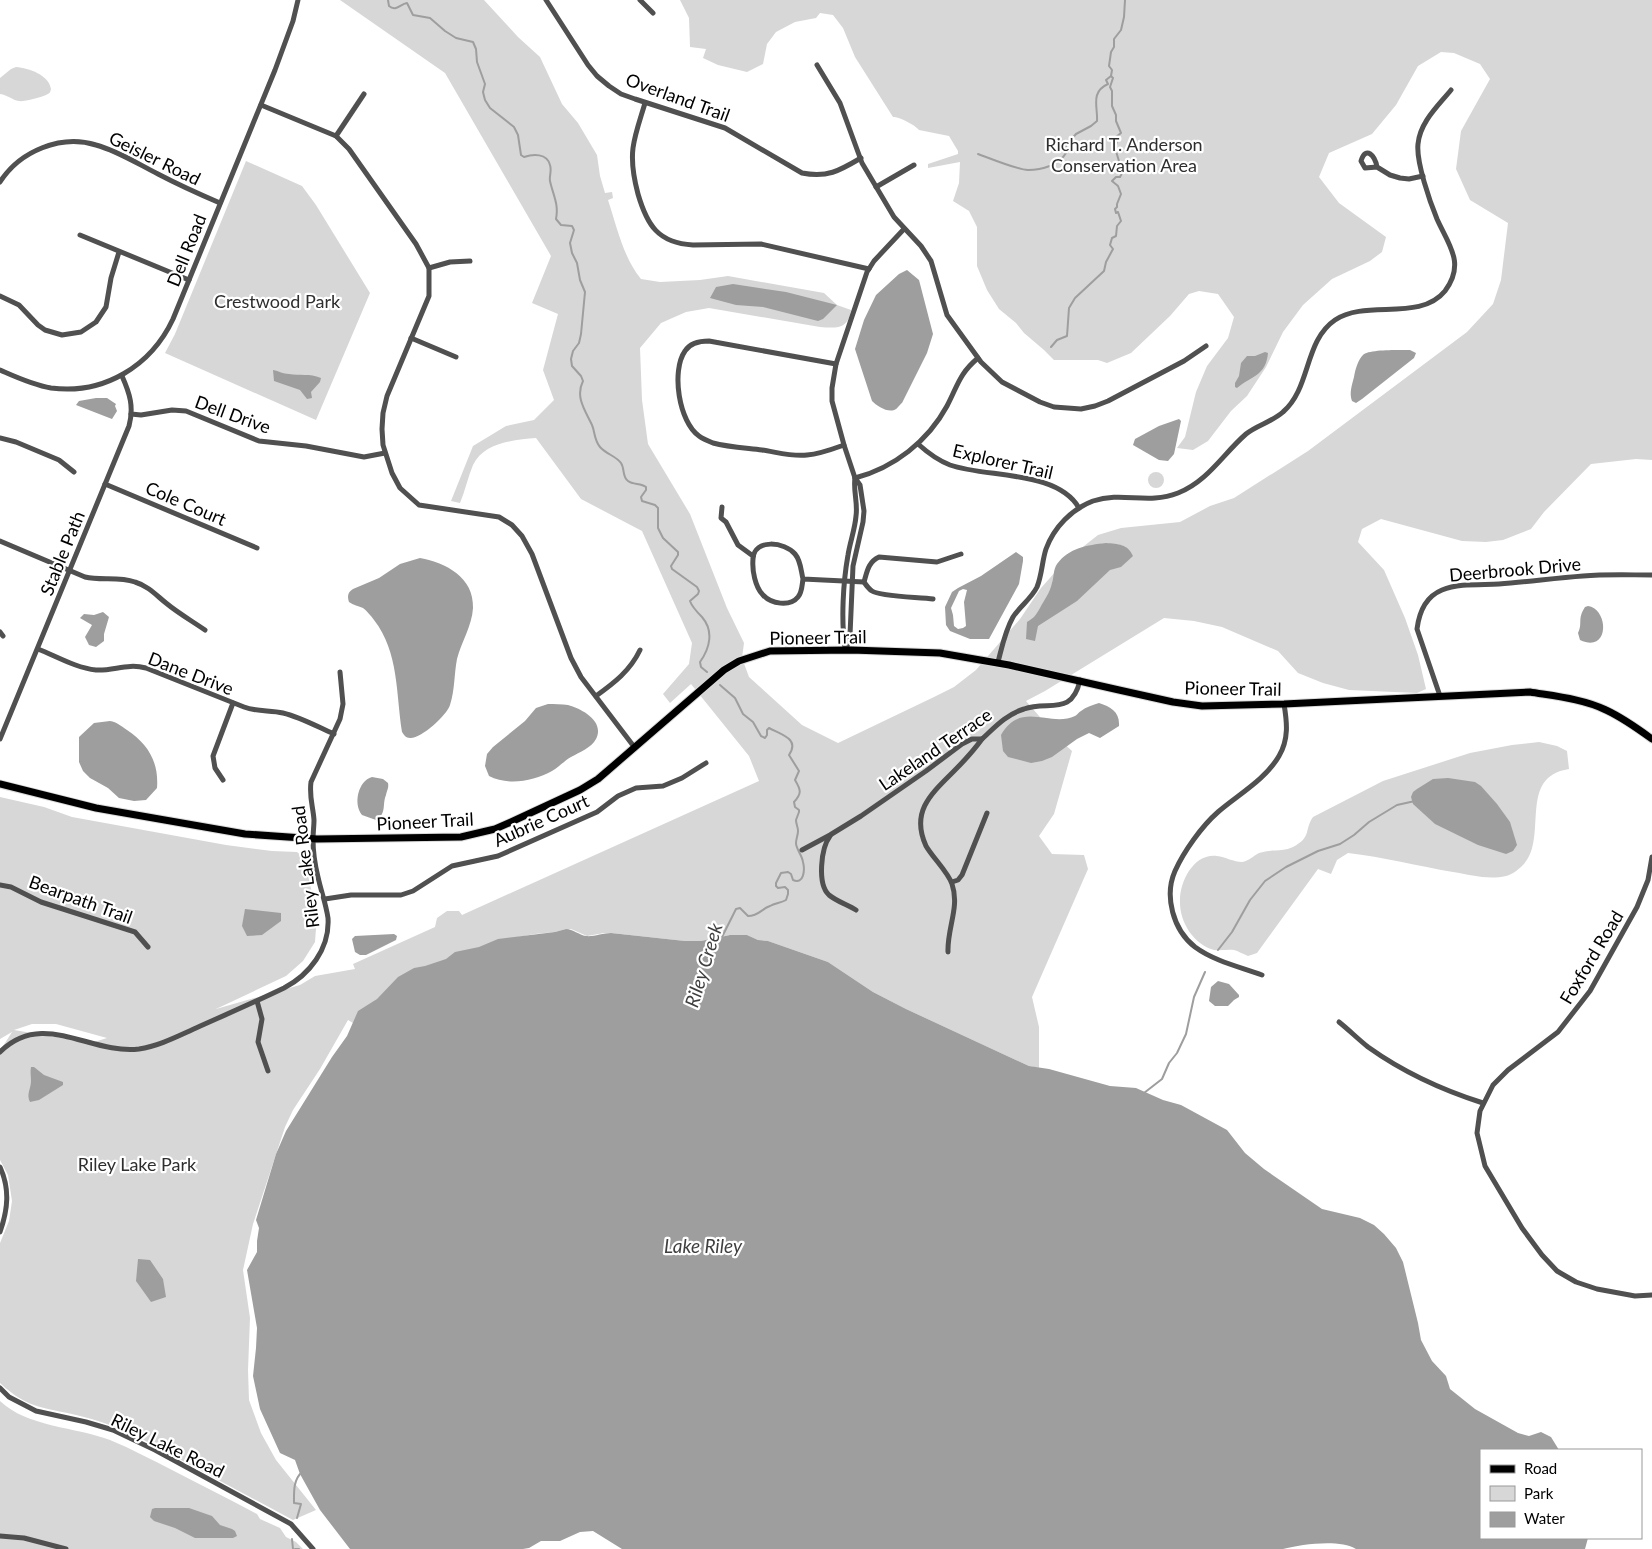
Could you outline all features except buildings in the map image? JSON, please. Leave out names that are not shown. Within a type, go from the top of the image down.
[{"type":"main road","name":"Pioneer Trail","points":[[0,784],[96,808],[245,834],[313,839],[461,837],[495,829],[580,790],[598,779],[724,670],[738,661],[770,651],[940,652],[1009,664],[1173,702],[1202,706],[1530,692],[1565,698],[1604,709],[1629,722],[1652,739]]},
{"type":"street","name":"Dell Road","points":[[0,370],[50,388],[64,389],[96,386],[122,376],[143,361],[160,342],[173,319],[260,105],[293,21],[298,0]]},
{"type":"street","name":"Overland Trail","points":[[546,0],[588,65],[597,76],[621,94],[725,128],[802,172],[812,175],[834,173],[860,158]]},
{"type":"street","points":[[640,0],[653,13]]},
{"type":"street","points":[[817,65],[840,103],[860,158],[876,187],[894,217],[921,246],[931,261],[947,315],[990,373],[1002,382],[1054,407],[1081,409],[1108,400],[1184,361],[1206,346]]},
{"type":"street","points":[[998,662],[1003,641],[1014,617],[1030,598],[1036,587],[1051,537],[1067,517],[1079,508],[1107,498],[1122,497],[1152,500],[1165,498],[1194,486],[1206,476],[1245,434],[1283,413],[1299,392],[1318,338],[1333,321],[1342,315],[1356,311],[1418,306],[1428,303],[1444,292],[1453,274],[1455,262],[1453,250],[1435,214],[1423,176],[1418,145],[1424,124],[1451,90]]},
{"type":"street","points":[[336,136],[364,94]]},
{"type":"street","points":[[645,103],[633,146],[633,173],[646,220],[661,236],[682,245],[767,244],[869,269]]},
{"type":"street","points":[[260,105],[336,136],[349,149],[386,200],[416,244],[429,268],[429,296],[387,396],[385,405],[382,429],[385,453],[400,488],[420,505],[499,518],[512,525],[522,536],[532,554],[571,658],[581,677],[635,748]]},
{"type":"street","name":"Geisler Road","points":[[0,182],[4,171],[34,151],[46,146],[85,142],[105,148],[193,192],[220,203]]},
{"type":"street","points":[[876,187],[914,165]]},
{"type":"street","points":[[1377,167],[1390,175],[1400,178],[1409,179],[1423,176]]},
{"type":"street","points":[[846,650],[850,635],[853,566],[864,510],[860,485],[855,478],[844,445],[832,401],[832,388],[836,364],[862,284],[869,269],[882,251],[904,229]]},
{"type":"street","points":[[80,236],[189,280]]},
{"type":"street","points":[[0,296],[19,306],[45,330],[62,335],[81,332],[96,322],[106,306],[111,278],[119,252]]},
{"type":"street","points":[[429,268],[450,262],[470,261]]},
{"type":"street","points":[[411,338],[456,357]]},
{"type":"street","points":[[836,364],[701,341],[689,347],[682,358],[679,376],[680,397],[682,409],[692,430],[698,436],[714,443],[799,455],[814,454],[844,445]]},
{"type":"street","points":[[855,478],[864,476],[891,462],[918,444],[947,405],[963,372],[978,358]]},
{"type":"street","name":"Stable Path","points":[[0,739],[2,728],[38,649],[129,426],[131,399],[122,376]]},
{"type":"street","name":"Dell Drive","points":[[131,414],[141,415],[172,410],[186,411],[259,442],[306,446],[364,456],[385,453]]},
{"type":"street","points":[[0,438],[16,442],[60,460],[74,472]]},
{"type":"street","name":"Explorer Trail","points":[[918,444],[939,460],[952,466],[1014,476],[1062,490],[1074,500],[1079,508]]},
{"type":"street","points":[[846,650],[843,635],[845,581],[848,554],[856,518],[855,478]]},
{"type":"street","name":"Cole Court","points":[[106,484],[257,548]]},
{"type":"street","points":[[722,507],[721,518],[726,522],[738,544],[753,556]]},
{"type":"street","points":[[0,541],[92,579],[126,579],[144,586],[205,630]]},
{"type":"street","points":[[767,544],[786,546],[798,559],[803,579],[802,590],[797,599],[786,603],[772,601],[762,595],[757,585],[753,556],[757,550],[767,544]]},
{"type":"street","points":[[864,582],[872,562],[879,557],[937,562],[961,554]]},
{"type":"street","name":"Deerbrook Drive","points":[[1440,696],[1416,629],[1422,606],[1441,590],[1455,586],[1585,576],[1652,575]]},
{"type":"street","points":[[803,579],[864,582],[872,592],[878,594],[909,599],[916,597],[933,599]]},
{"type":"street","name":"Dane Drive","points":[[38,649],[91,669],[106,670],[132,666],[146,668],[251,710],[291,715],[334,734]]},
{"type":"street","points":[[596,696],[617,681],[629,669],[640,650]]},
{"type":"street","name":"Riley Lake Road","points":[[0,1052],[16,1040],[42,1033],[68,1036],[113,1048],[139,1049],[165,1041],[257,1001],[294,983],[312,966],[322,950],[328,920],[318,878],[310,792],[311,782],[334,734],[342,712],[340,672]]},
{"type":"street","name":"Lakeland Terrace","points":[[802,850],[830,836],[894,794],[962,744],[972,738],[982,739],[1002,721],[1024,709],[1064,704],[1075,696],[1080,680]]},
{"type":"street","points":[[222,780],[215,768],[213,756],[233,703]]},
{"type":"street","points":[[1262,976],[1206,954],[1194,946],[1180,931],[1173,914],[1171,901],[1175,871],[1199,833],[1217,813],[1270,770],[1280,754],[1287,738],[1288,724],[1284,704]]},
{"type":"street","points":[[948,952],[947,941],[956,901],[952,882],[933,858],[925,844],[920,820],[930,794],[982,739]]},
{"type":"street","name":"Aubrie Court","points":[[324,900],[351,895],[401,895],[413,891],[452,866],[498,856],[596,812],[618,796],[636,788],[663,786],[682,778],[706,762]]},
{"type":"street","points":[[952,882],[958,880],[962,875],[987,813]]},
{"type":"street","points":[[830,836],[824,847],[822,882],[829,895],[856,910]]},
{"type":"street","name":"Foxford Road","points":[[1652,857],[1648,880],[1637,907],[1590,991],[1558,1032],[1508,1070],[1493,1085],[1480,1111],[1477,1133],[1485,1166],[1522,1228],[1542,1255],[1557,1271],[1576,1282],[1614,1293],[1634,1296],[1652,1295]]},
{"type":"street","name":"Bearpath Trail","points":[[0,885],[41,902],[135,932],[148,947]]},
{"type":"street","points":[[257,1001],[262,1019],[258,1042],[268,1071]]},
{"type":"street","points":[[1339,1022],[1370,1048],[1406,1071],[1460,1096],[1483,1103]]},
{"type":"street","points":[[0,1167],[6,1182],[7,1205],[0,1232]]},
{"type":"street","name":"Riley Lake Road","points":[[0,1388],[9,1397],[36,1411],[113,1430],[155,1450],[291,1524],[313,1549]]},
{"type":"street","points":[[0,1536],[24,1538],[66,1549]]},
{"type":"green space","points":[[340,0],[484,0],[518,37],[540,57],[562,104],[578,123],[597,155],[605,193],[612,192],[613,198],[608,200],[621,241],[641,279],[660,282],[700,280],[728,276],[824,293],[837,305],[851,310],[844,324],[831,328],[709,308],[686,312],[661,323],[640,348],[642,400],[648,444],[690,514],[727,608],[744,643],[742,658],[749,677],[802,725],[838,743],[954,687],[976,670],[1020,619],[1041,588],[1065,561],[1098,535],[1121,528],[1180,522],[1210,506],[1234,498],[1308,451],[1467,332],[1493,304],[1501,280],[1508,223],[1470,200],[1456,169],[1461,131],[1490,79],[1480,64],[1454,53],[1441,52],[1418,66],[1396,105],[1372,134],[1329,153],[1319,177],[1339,203],[1386,237],[1382,252],[1370,261],[1332,279],[1303,305],[1283,332],[1266,367],[1247,396],[1231,411],[1208,441],[1193,450],[1177,448],[1185,437],[1196,392],[1207,366],[1228,338],[1234,317],[1218,294],[1199,291],[1189,294],[1170,316],[1131,353],[1107,363],[1098,360],[1054,360],[999,309],[987,290],[977,266],[977,227],[969,211],[953,201],[959,183],[960,162],[928,168],[928,164],[958,154],[949,136],[919,130],[899,118],[893,117],[855,57],[843,28],[833,15],[820,13],[816,18],[795,22],[776,32],[767,44],[763,64],[747,72],[718,65],[703,58],[706,49],[690,47],[689,18],[680,0],[1652,0],[1652,460],[1636,459],[1591,464],[1544,512],[1531,529],[1503,540],[1486,542],[1462,541],[1381,519],[1362,529],[1358,542],[1384,570],[1405,618],[1418,655],[1426,689],[1417,693],[1349,690],[1323,683],[1298,673],[1278,651],[1222,627],[1194,621],[1164,618],[1026,701],[1072,751],[1054,814],[1039,836],[1052,854],[1084,855],[1088,869],[1032,997],[1039,1027],[1039,1068],[1029,1066],[906,1009],[873,992],[828,962],[747,935],[730,935],[701,941],[685,941],[611,933],[587,936],[571,929],[566,929],[512,938],[359,1011],[353,1023],[348,1020],[320,1069],[293,1110],[285,1127],[253,1224],[243,1270],[250,1318],[249,1400],[261,1433],[276,1460],[316,1510],[293,1520],[121,1429],[99,1421],[39,1407],[21,1399],[0,1383],[0,1243],[9,1221],[12,1201],[8,1175],[0,1160],[0,1051],[12,1032],[0,1039],[0,797],[44,807],[72,817],[226,845],[297,852],[304,858],[317,915],[315,942],[303,961],[286,976],[216,1009],[300,985],[315,976],[355,969],[353,964],[435,927],[437,918],[447,911],[459,911],[462,915],[759,781],[749,756],[691,684],[670,703],[663,694],[689,664],[692,643],[642,531],[581,499],[536,438],[509,441],[484,451],[473,465],[460,503],[451,501],[473,446],[506,426],[534,420],[554,400],[543,370],[558,314],[532,303],[551,256],[445,73]],"holes":[[[32,1024],[56,1024],[107,1038],[91,1043],[14,1030]]]},
{"type":"green space","points":[[16,67],[27,69],[42,76],[49,84],[50,93],[21,101],[0,94],[0,78]]},
{"type":"green space","name":"Crestwood Park","points":[[246,161],[302,186],[316,205],[370,293],[316,420],[165,353],[175,334]]},
{"type":"green space","points":[[1156,472],[1162,474],[1164,480],[1162,486],[1156,488],[1150,486],[1148,480],[1150,474]]},
{"type":"green space","points":[[1539,742],[1557,746],[1567,751],[1569,769],[1553,774],[1543,784],[1538,796],[1534,841],[1530,855],[1522,866],[1510,875],[1480,877],[1348,853],[1337,860],[1331,874],[1318,869],[1257,953],[1248,956],[1234,950],[1214,950],[1200,943],[1189,931],[1180,908],[1181,893],[1190,870],[1202,859],[1209,856],[1217,856],[1242,862],[1249,860],[1259,853],[1289,849],[1303,840],[1313,817],[1383,781],[1470,753]]},
{"type":"green space","points":[[0,1401],[11,1410],[24,1416],[110,1440],[134,1451],[257,1514],[260,1519],[280,1528],[286,1537],[296,1542],[303,1549],[0,1549]]},
{"type":"water","points":[[907,270],[919,280],[933,334],[927,353],[902,403],[897,409],[890,411],[872,401],[855,349],[864,320],[876,295],[899,274]]},
{"type":"water","points":[[733,284],[786,292],[837,305],[823,319],[818,321],[763,307],[736,305],[710,298],[716,287]]},
{"type":"water","points":[[1410,350],[1416,353],[1414,358],[1362,399],[1356,403],[1352,401],[1351,392],[1355,371],[1363,355],[1378,351]]},
{"type":"water","points":[[1265,352],[1268,353],[1267,361],[1261,371],[1237,388],[1235,387],[1241,363],[1247,356],[1255,356]]},
{"type":"water","points":[[273,370],[287,374],[309,375],[321,378],[320,382],[311,392],[312,398],[307,399],[300,390],[274,381]]},
{"type":"water","points":[[107,398],[116,404],[117,411],[112,419],[76,405],[79,401]]},
{"type":"water","points":[[1179,419],[1181,421],[1174,454],[1168,461],[1159,460],[1133,445],[1135,439],[1159,426]]},
{"type":"water","points":[[1106,543],[1125,547],[1133,556],[1121,567],[1110,570],[1077,601],[1038,626],[1035,641],[1026,639],[1027,622],[1036,614],[1048,593],[1057,564],[1073,551],[1085,546]]},
{"type":"water","points":[[1016,552],[1023,557],[1019,584],[989,639],[970,639],[950,631],[946,625],[945,607],[952,592],[981,576]],"holes":[[[967,590],[964,602],[966,626],[958,629],[954,626],[951,608],[959,591]]]},
{"type":"water","points":[[420,558],[430,560],[457,573],[469,588],[473,608],[471,621],[457,659],[450,705],[444,715],[433,726],[420,735],[410,738],[406,737],[402,732],[392,659],[382,632],[363,608],[349,602],[348,596],[353,589],[379,578],[400,564]]},
{"type":"water","points":[[1588,606],[1595,609],[1603,622],[1601,636],[1597,641],[1590,643],[1580,640],[1578,633],[1581,615],[1585,607]]},
{"type":"water","points":[[103,612],[109,617],[104,641],[96,647],[89,645],[85,637],[92,625],[80,618],[84,614],[94,615]]},
{"type":"water","points":[[1099,703],[1114,711],[1119,721],[1119,726],[1100,738],[1089,733],[1052,757],[1031,763],[1008,757],[1003,751],[1001,735],[1017,719],[1036,717],[1065,719],[1075,716],[1085,708]]},
{"type":"water","points":[[548,704],[568,705],[580,709],[591,717],[595,721],[598,733],[594,742],[552,771],[529,780],[504,781],[489,776],[485,766],[487,754],[525,721],[536,708]]},
{"type":"water","points":[[110,721],[119,724],[134,735],[151,754],[156,770],[157,788],[146,800],[134,801],[119,798],[83,771],[79,762],[79,737],[94,723]]},
{"type":"water","points":[[372,777],[383,779],[388,783],[383,812],[376,820],[362,815],[358,805],[360,788],[367,779]]},
{"type":"water","points":[[1448,778],[1475,782],[1481,786],[1510,822],[1517,845],[1513,851],[1506,854],[1478,845],[1435,824],[1413,804],[1411,797],[1417,789],[1433,779]]},
{"type":"water","points":[[245,909],[281,913],[281,921],[262,935],[247,936],[242,926]]},
{"type":"water","name":"Lake Riley","points":[[566,929],[586,936],[611,933],[685,941],[701,941],[730,935],[747,935],[758,940],[768,941],[828,962],[873,992],[1029,1066],[1049,1069],[1110,1086],[1136,1088],[1163,1100],[1181,1105],[1227,1130],[1245,1153],[1264,1169],[1322,1209],[1360,1218],[1374,1225],[1384,1234],[1396,1248],[1403,1262],[1421,1340],[1432,1361],[1446,1376],[1450,1389],[1475,1409],[1518,1433],[1529,1436],[1541,1432],[1551,1437],[1558,1449],[1480,1449],[1480,1539],[1588,1539],[1585,1549],[1356,1549],[1331,1543],[1300,1545],[1283,1549],[622,1549],[593,1531],[580,1532],[560,1541],[541,1541],[529,1548],[523,1549],[350,1549],[320,1510],[300,1474],[295,1460],[280,1453],[260,1409],[253,1376],[257,1328],[247,1270],[257,1252],[259,1228],[256,1220],[276,1154],[286,1131],[347,1036],[358,1011],[377,999],[398,977],[414,968],[446,959],[455,952],[479,947],[498,939]]},
{"type":"water","points":[[394,934],[397,936],[396,940],[366,955],[360,955],[355,952],[352,939],[355,936]]},
{"type":"water","points":[[1218,981],[1229,984],[1239,995],[1228,1006],[1215,1006],[1209,1001],[1211,987]]},
{"type":"water","points":[[31,1067],[34,1067],[44,1075],[63,1082],[63,1085],[39,1100],[30,1102],[28,1096],[31,1084]]},
{"type":"water","points":[[138,1259],[150,1260],[163,1279],[166,1297],[151,1302],[136,1281]]},
{"type":"water","points":[[189,1508],[212,1516],[220,1525],[235,1531],[237,1536],[233,1538],[195,1538],[175,1528],[154,1521],[150,1517],[152,1509]]},
{"type":"waterway","name":"Riley Creek","points":[[388,0],[391,8],[407,3],[413,15],[430,18],[456,38],[473,42],[476,49],[477,62],[485,84],[483,92],[485,100],[490,108],[514,127],[518,135],[521,155],[524,157],[531,155],[543,156],[551,167],[550,181],[556,204],[556,219],[561,225],[572,226],[574,230],[570,243],[585,292],[581,334],[571,359],[572,366],[583,381],[580,398],[598,444],[621,463],[628,481],[646,487],[641,497],[642,501],[655,505],[658,508],[658,528],[663,538],[678,552],[671,566],[672,569],[697,587],[699,591],[690,601],[706,622],[708,628],[708,645],[700,662],[701,667],[707,672]]},
{"type":"waterway","points":[[1051,347],[1057,340],[1067,336],[1069,308],[1075,298],[1104,271],[1106,262],[1113,249],[1110,245],[1112,238],[1116,236],[1117,226],[1121,221],[1115,209],[1121,194],[1118,186],[1112,181],[1116,177],[1120,177],[1123,171],[1115,148],[1116,137],[1121,133],[1112,106],[1112,91],[1110,87],[1113,78],[1111,76],[1112,70],[1109,66],[1114,39],[1121,30],[1125,0]]},
{"type":"waterway","points":[[978,154],[1028,170],[1055,164],[1066,153],[1065,147],[1076,134],[1097,121],[1097,96],[1102,87],[1108,84],[1106,80],[1111,76]]},
{"type":"waterway","name":"Riley Creek","points":[[720,685],[735,698],[743,714],[753,722],[761,736],[765,738],[769,728],[784,735],[791,741],[792,750],[789,755],[799,771],[795,780],[799,794],[794,802],[795,807],[799,810],[796,820],[798,831],[796,843],[804,869],[802,879],[797,881],[793,880],[788,872],[781,873],[776,886],[778,888],[785,887],[788,890],[786,900],[767,907],[752,916],[748,916],[740,908],[736,909],[721,939]]},
{"type":"waterway","points":[[1218,950],[1232,932],[1250,900],[1265,881],[1286,867],[1318,851],[1340,844],[1369,822],[1397,805],[1415,801]]},
{"type":"waterway","points":[[1144,1093],[1162,1079],[1169,1063],[1177,1053],[1186,1034],[1194,997],[1205,972]]},
{"type":"waterway","name":"Riley Creek","points":[[297,1518],[301,1504],[294,1503],[294,1490],[297,1479],[302,1472]]},
{"type":"waterway","name":"Riley Creek","points":[[292,1539],[293,1549]]},
{"type":"park label","name":"Richard T. Anderson Conservation Area","points":[[1124,154]]},
{"type":"park label","name":"Riley Lake Park","points":[[137,1164]]}]
